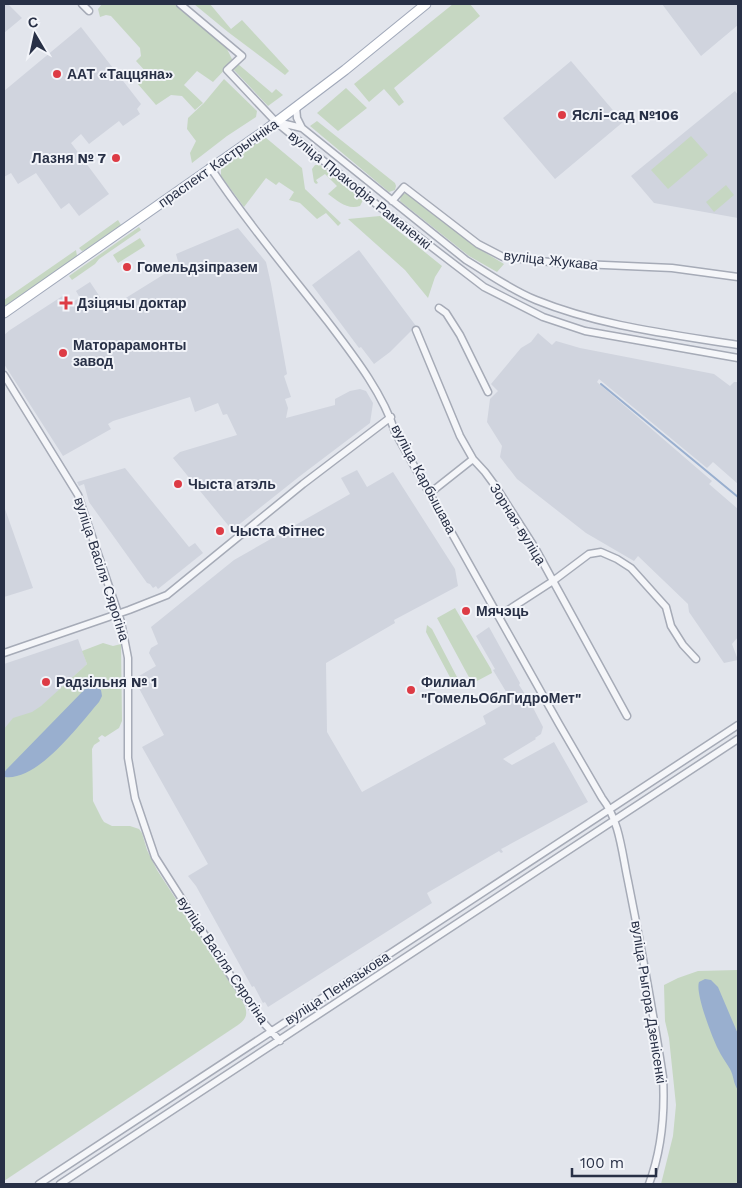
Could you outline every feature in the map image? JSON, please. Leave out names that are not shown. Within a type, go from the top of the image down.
[{"type":"main road","name":"праспект Кастрычніка","points":[[4,313],[276,122],[426,4]]},
{"type":"street","points":[[82,4],[89,11]]},
{"type":"street","points":[[180,4],[242,56],[227,70],[276,122]]},
{"type":"street","points":[[296,107],[297,118],[302,128]]},
{"type":"street","name":"вуліца Пракофія Раманенкі","points":[[276,122],[302,128],[416,220],[491,277],[535,300],[575,314],[619,325],[738,346]]},
{"type":"street","name":"вуліца Пракофія Раманенкі","points":[[276,122],[484,287],[543,317],[585,330],[738,358]]},
{"type":"street","name":"вуліца Карбышава","points":[[210,168],[357,361],[391,416],[396,432],[559,724],[602,798],[610,808]]},
{"type":"street","name":"вуліца Жукава","points":[[392,200],[404,187],[478,244],[503,257],[559,263],[672,268],[738,277]]},
{"type":"street","points":[[408,228],[412,229],[415,227],[416,220]]},
{"type":"street","points":[[484,287],[483,278],[491,277]]},
{"type":"street","points":[[439,308],[446,313],[460,335],[488,392]]},
{"type":"street","name":"Зорная вуліца","points":[[416,330],[460,436],[473,459],[485,472],[516,517],[627,716]]},
{"type":"street","name":"вуліца Васіля Сярогіна","points":[[4,375],[78,495],[125,633],[128,658],[127,732],[130,768],[135,798],[152,850],[159,865],[260,1020],[280,1041]]},
{"type":"street","points":[[4,653],[161,598],[391,416]]},
{"type":"street","points":[[430,493],[473,459]]},
{"type":"street","points":[[499,616],[553,581],[589,554],[602,552],[630,568],[666,607],[670,626],[683,645],[696,659]]},
{"type":"street","name":"вуліца Пенязькова","points":[[39,1184],[738,725]]},
{"type":"street","name":"вуліца Пенязькова","points":[[60,1184],[738,739]]},
{"type":"street","name":"вуліца Рыгора Дзенісенкі","points":[[610,808],[638,934],[662,1077],[664,1106],[661,1141],[649,1184]]},
{"type":"shaded area","points":[[4,4],[8,4],[22,18],[4,33]]},
{"type":"shaded area","points":[[662,4],[738,4],[738,25],[701,56]]},
{"type":"shaded area","points":[[81,27],[141,104],[137,109],[140,114],[123,126],[119,121],[89,144],[81,134],[71,143],[109,194],[79,216],[69,203],[61,209],[36,173],[18,184],[11,173],[4,177],[4,91]]},
{"type":"shaded area","points":[[571,61],[623,122],[555,179],[503,118]]},
{"type":"shaded area","points":[[735,91],[738,95],[738,218],[654,203],[631,176]]},
{"type":"shaded area","points":[[238,228],[266,262],[287,374],[284,376],[291,397],[285,399],[288,408],[286,418],[335,405],[335,399],[350,391],[360,389],[366,391],[373,403],[370,423],[232,530],[173,458],[180,452],[237,435],[227,414],[223,415],[218,403],[195,412],[190,397],[113,421],[108,424],[111,429],[63,456],[4,364],[4,335],[64,295],[70,303],[80,298],[76,291],[90,282],[108,309],[179,265],[176,254]]},
{"type":"shaded area","points":[[359,250],[416,326],[390,352],[374,364],[361,347],[359,348],[312,285]]},
{"type":"shaded area","points":[[538,333],[552,345],[556,341],[580,348],[714,374],[730,386],[734,382],[738,382],[738,484],[713,462],[707,468],[599,379],[597,382],[712,481],[709,484],[738,509],[738,637],[732,644],[738,660],[724,663],[689,612],[688,604],[638,556],[634,561],[586,533],[517,479],[500,457],[502,446],[487,422],[490,399],[498,391],[491,384],[521,348],[531,342]]},
{"type":"shaded area","points":[[125,468],[189,547],[195,543],[203,553],[158,589],[156,586],[153,588],[147,583],[89,502],[84,484],[79,486],[77,482]]},
{"type":"shaded area","points":[[357,470],[367,487],[393,472],[455,569],[458,586],[394,620],[395,623],[326,663],[327,732],[362,792],[486,724],[483,716],[511,700],[476,636],[489,627],[525,694],[517,700],[527,696],[543,727],[541,734],[536,739],[503,759],[512,765],[554,742],[588,802],[501,849],[503,852],[499,851],[427,893],[432,903],[268,1007],[265,1002],[263,1003],[254,986],[252,987],[196,886],[188,876],[208,864],[142,747],[164,735],[134,679],[156,666],[149,653],[151,648],[158,644],[151,627],[234,560],[350,494],[341,478]]},
{"type":"shaded area","points":[[4,509],[33,588],[4,597]]},
{"type":"shaded area","points":[[78,639],[87,664],[4,741],[4,664]]},
{"type":"green space","points":[[102,4],[174,4],[226,47],[233,61],[213,82],[197,71],[184,85],[203,103],[195,110],[182,96],[171,95],[156,105],[137,83],[148,74],[136,61],[141,56],[140,48],[111,16],[100,17],[98,9]]},
{"type":"green space","points":[[194,4],[210,4],[231,29],[242,20],[289,71],[285,75]]},
{"type":"green space","points":[[453,4],[470,4],[480,16],[394,88],[404,102],[399,106],[384,89],[369,102],[354,84]]},
{"type":"green space","points":[[238,64],[272,93],[276,89],[283,95],[268,106],[233,69]]},
{"type":"green space","points":[[224,79],[257,111],[256,117],[192,163],[190,153],[196,141],[187,129],[188,118],[204,103]]},
{"type":"green space","points":[[346,88],[367,108],[338,131],[317,113]]},
{"type":"green space","points":[[317,121],[395,183],[395,190],[389,192],[310,126]]},
{"type":"green space","points":[[691,136],[708,155],[668,189],[651,170]]},
{"type":"green space","points":[[265,137],[302,168],[305,189],[341,223],[338,226],[326,213],[317,219],[300,203],[289,200],[294,192],[279,182],[276,185],[266,178],[244,207],[221,176],[221,168]]},
{"type":"green space","points":[[315,165],[320,165],[363,200],[360,206],[347,206],[328,194],[337,186],[325,174],[316,180],[318,183],[316,184],[312,169]]},
{"type":"green space","points":[[726,185],[734,195],[714,212],[706,202]]},
{"type":"green space","points":[[406,193],[481,250],[504,264],[497,272],[469,256],[400,201],[401,195]]},
{"type":"green space","points":[[380,216],[442,266],[435,277],[428,298],[405,270],[348,219]]},
{"type":"green space","points":[[118,220],[121,225],[85,250],[82,251],[79,248]]},
{"type":"green space","points":[[139,227],[141,230],[99,259],[95,264],[72,280],[69,276]]},
{"type":"green space","points":[[140,238],[145,246],[118,263],[113,255]]},
{"type":"green space","points":[[76,250],[77,256],[75,258],[4,307],[4,300]]},
{"type":"green space","points":[[455,608],[491,669],[492,673],[477,681],[471,681],[437,618]]},
{"type":"green space","points":[[427,625],[432,629],[457,677],[452,681],[426,632]]},
{"type":"green space","points":[[103,643],[113,646],[121,644],[122,721],[119,728],[105,737],[102,735],[98,738],[100,741],[92,749],[93,801],[104,822],[112,826],[130,826],[139,829],[142,833],[147,850],[157,870],[244,1004],[246,1016],[238,1025],[4,1181],[4,729],[13,718],[32,712],[41,706],[87,664],[82,651]]},
{"type":"green space","points":[[738,970],[738,1184],[661,1184],[673,1136],[676,1105],[669,1038],[665,1021],[664,985],[698,971]]},
{"type":"water","points":[[93,685],[101,690],[102,696],[99,702],[57,750],[31,770],[18,776],[5,777],[4,773],[6,770],[85,689]]},
{"type":"water","points":[[705,979],[711,980],[718,987],[738,1034],[738,1090],[731,1072],[715,1043],[699,995],[699,982]]},
{"type":"waterway","points":[[601,384],[738,497]]},
{"type":"place","name":"ААТ «Таццяна»","points":[[57,74]]},
{"type":"place","name":"Яслі-сад №106","points":[[562,115]]},
{"type":"place","name":"Лазня № 7","points":[[116,158]]},
{"type":"place","name":"Гомельдзіпразем","points":[[127,267]]},
{"type":"place","name":"Дзіцячы доктар","points":[[66,303]]},
{"type":"place","name":"Маторарамонты завод","points":[[63,353]]},
{"type":"place","name":"Чыста атэль","points":[[178,484]]},
{"type":"place","name":"Чыста Фітнес","points":[[220,531]]},
{"type":"place","name":"Мячэць","points":[[466,611]]},
{"type":"place","name":"Радзільня № 1","points":[[46,682]]},
{"type":"place","name":"Филиал \"ГомельОблГидроМет\"","points":[[411,690]]}]
